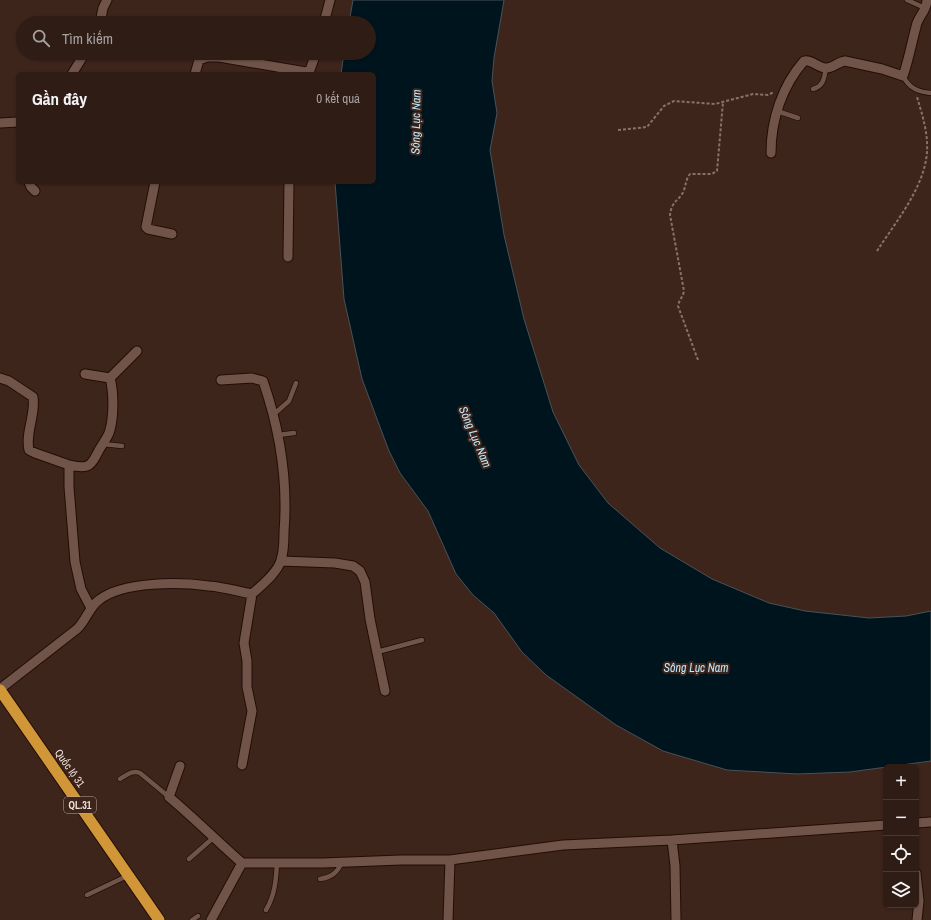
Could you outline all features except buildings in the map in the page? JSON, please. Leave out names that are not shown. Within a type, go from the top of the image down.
[{"type":"highway","name":"Quốc lộ 31","points":[[0,690],[114,858],[129,876],[159,920]]},
{"type":"street","points":[[101,16],[107,0]]},
{"type":"street","points":[[326,16],[330,0]]},
{"type":"street","points":[[770,153],[777,111],[788,86],[802,64],[806,61],[826,68],[833,67],[840,62],[845,62],[882,69],[903,76],[910,55],[918,21],[926,4]]},
{"type":"street","points":[[73,72],[81,60]]},
{"type":"street","points":[[196,72],[199,60]]},
{"type":"street","points":[[236,60],[306,72],[310,70],[314,60]]},
{"type":"street","points":[[0,123],[16,122]]},
{"type":"street","points":[[30,184],[36,191]]},
{"type":"street","points":[[155,184],[146,227],[148,229],[172,234]]},
{"type":"street","points":[[288,257],[289,184]]},
{"type":"street","points":[[110,378],[137,352]]},
{"type":"street","points":[[85,374],[110,378]]},
{"type":"street","points":[[0,378],[9,381],[33,397],[32,422],[28,442],[29,450],[76,467],[88,466],[92,464],[109,433],[113,394],[110,378]]},
{"type":"street","points":[[221,380],[228,381],[252,378],[263,381],[278,435],[285,500],[285,522],[281,561],[268,580],[252,594],[244,643],[247,661],[247,686],[252,711],[242,765]]},
{"type":"street","points":[[69,465],[75,562],[81,589],[91,608]]},
{"type":"street","points":[[281,561],[335,563],[353,566],[360,571],[365,582],[385,691]]},
{"type":"street","points":[[0,690],[77,629],[97,601],[109,594],[123,589],[143,589],[188,584],[211,586],[252,594]]},
{"type":"street","points":[[180,766],[169,797],[242,863],[450,860],[562,845],[672,840],[883,825]]},
{"type":"street","points":[[919,823],[931,822]]},
{"type":"street","points":[[672,840],[676,920]]},
{"type":"street","points":[[448,920],[450,860]]},
{"type":"street","points":[[211,920],[242,863]]},
{"type":"street","points":[[917,920],[918,908]]},
{"type":"lane","points":[[907,0],[926,4]]},
{"type":"lane","points":[[813,89],[820,87],[822,84],[826,68]]},
{"type":"lane","points":[[903,76],[906,83],[915,90],[931,93]]},
{"type":"lane","points":[[777,111],[798,118]]},
{"type":"lane","points":[[273,415],[289,401],[296,383]]},
{"type":"lane","points":[[278,435],[294,433]]},
{"type":"lane","points":[[103,444],[122,446]]},
{"type":"lane","points":[[377,652],[422,640]]},
{"type":"lane","points":[[120,779],[131,772],[140,773],[169,797]]},
{"type":"lane","points":[[189,859],[214,838]]},
{"type":"lane","points":[[320,879],[333,875],[338,870],[342,862]]},
{"type":"lane","points":[[266,910],[275,890],[277,863]]},
{"type":"lane","points":[[87,895],[129,876]]},
{"type":"lane","points":[[192,920],[198,916]]},
{"type":"path","points":[[618,130],[647,127],[664,106],[674,101],[715,104],[753,94],[768,95],[788,86]]},
{"type":"path","points":[[877,251],[912,197],[926,159],[926,130],[915,90]]},
{"type":"path","points":[[698,360],[678,306],[679,300],[683,296],[684,291],[670,215],[673,203],[684,191],[690,174],[712,174],[717,171],[723,102]]},
{"type":"water","name":"Sông Lục Nam","points":[[353,0],[504,0],[494,58],[492,81],[497,113],[490,150],[504,235],[524,319],[553,412],[579,465],[608,503],[660,548],[712,579],[769,603],[805,611],[869,618],[906,616],[931,611],[931,761],[909,764],[883,764],[883,768],[850,772],[797,774],[727,770],[663,751],[616,725],[546,675],[522,652],[494,613],[473,595],[456,574],[428,511],[400,473],[389,451],[362,379],[344,299],[335,184],[376,184],[376,72],[341,72],[343,60],[376,60],[376,16],[350,16]]}]
